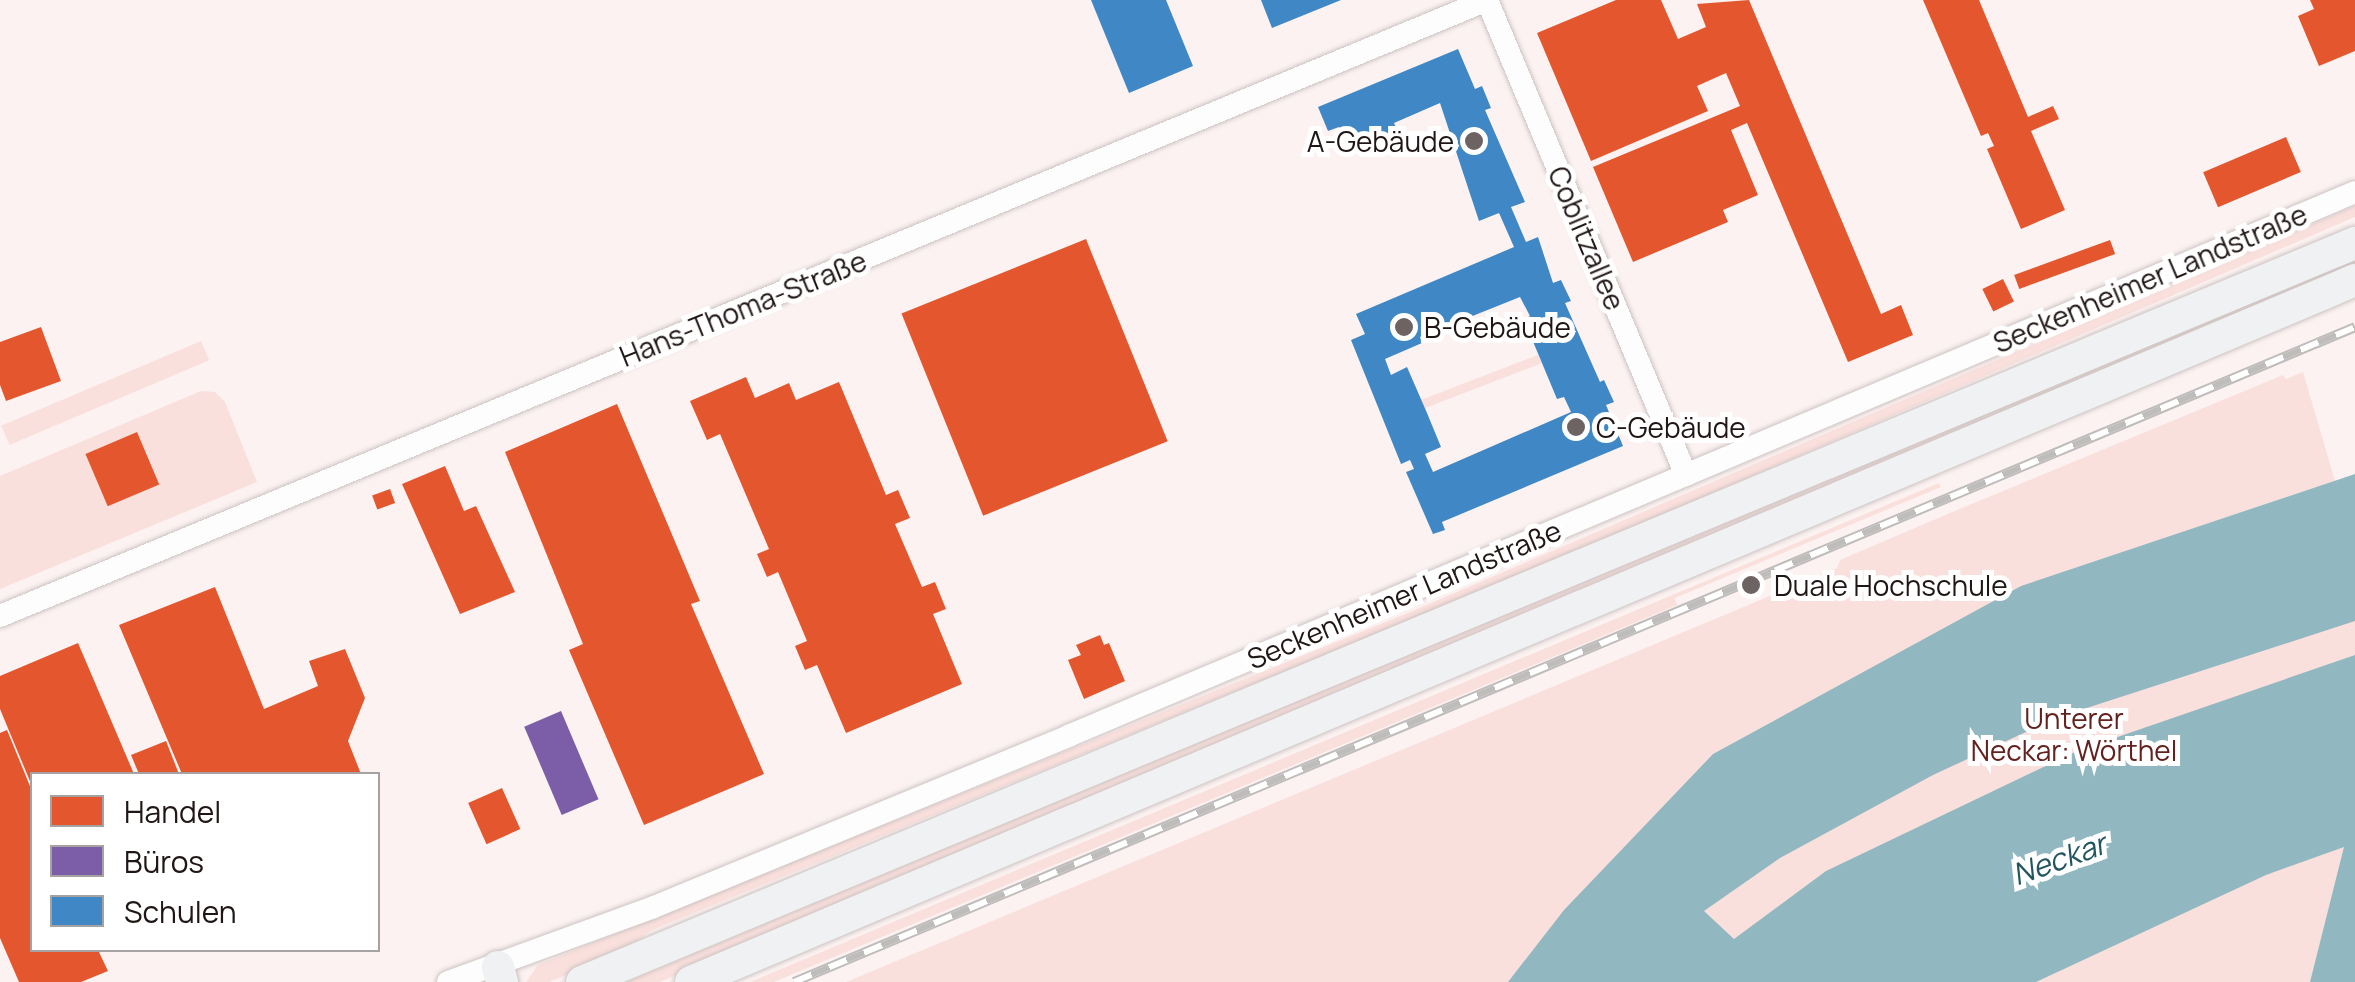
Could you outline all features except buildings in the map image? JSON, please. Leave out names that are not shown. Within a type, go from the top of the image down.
[{"type":"main road","name":"Seckenheimer Landstraße","points":[[582,982],[2355,243]]},
{"type":"main road","points":[[691,982],[2355,280]]},
{"type":"street","name":"Coblitzallee","points":[[1487,0],[1686,475]]},
{"type":"street","name":"Hans-Thoma-Straße","points":[[0,616],[1487,0]]},
{"type":"street","name":"Seckenheimer Landstraße","points":[[448,982],[500,974],[2355,192]]},
{"type":"green space","points":[[2355,206],[2355,217],[1561,558],[650,931],[622,952],[549,982],[526,982],[538,965],[1410,612]]},
{"type":"green space","points":[[2355,258],[2355,265],[660,982],[626,982]]},
{"type":"green space","points":[[201,341],[209,360],[9,445],[1,426]]},
{"type":"green space","points":[[1538,355],[1541,363],[1425,408],[1421,400]]},
{"type":"green space","name":"Unterer Neckar: Wörthel","points":[[2303,372],[2338,491],[2355,487],[2355,800],[2291,864],[2345,846],[2310,982],[846,982],[1837,568],[1840,560],[1950,513],[2283,375],[2286,379]]},
{"type":"green space","points":[[201,391],[215,392],[225,402],[257,482],[0,589],[0,476]]},
{"type":"green space","points":[[1939,483],[1941,487],[1675,598],[1677,605],[774,982],[750,982]]},
{"type":"water","name":"Neckar","points":[[2355,474],[2355,621],[2056,718],[1933,775],[1780,858],[1704,911],[1734,939],[1826,871],[2077,751],[2355,655],[2355,982],[2310,982],[2344,847],[2266,875],[2036,982],[1508,982],[1564,910],[1713,754],[2021,586]]},
{"type":"railway","points":[[794,982],[2355,327]]},
{"type":"place","name":"A-Gebäude","points":[[1474,141]]},
{"type":"place","name":"B-Gebäude","points":[[1404,327]]},
{"type":"place","name":"C-Gebäude","points":[[1576,427]]},
{"type":"place","name":"Duale Hochschule","points":[[1751,585]]}]
